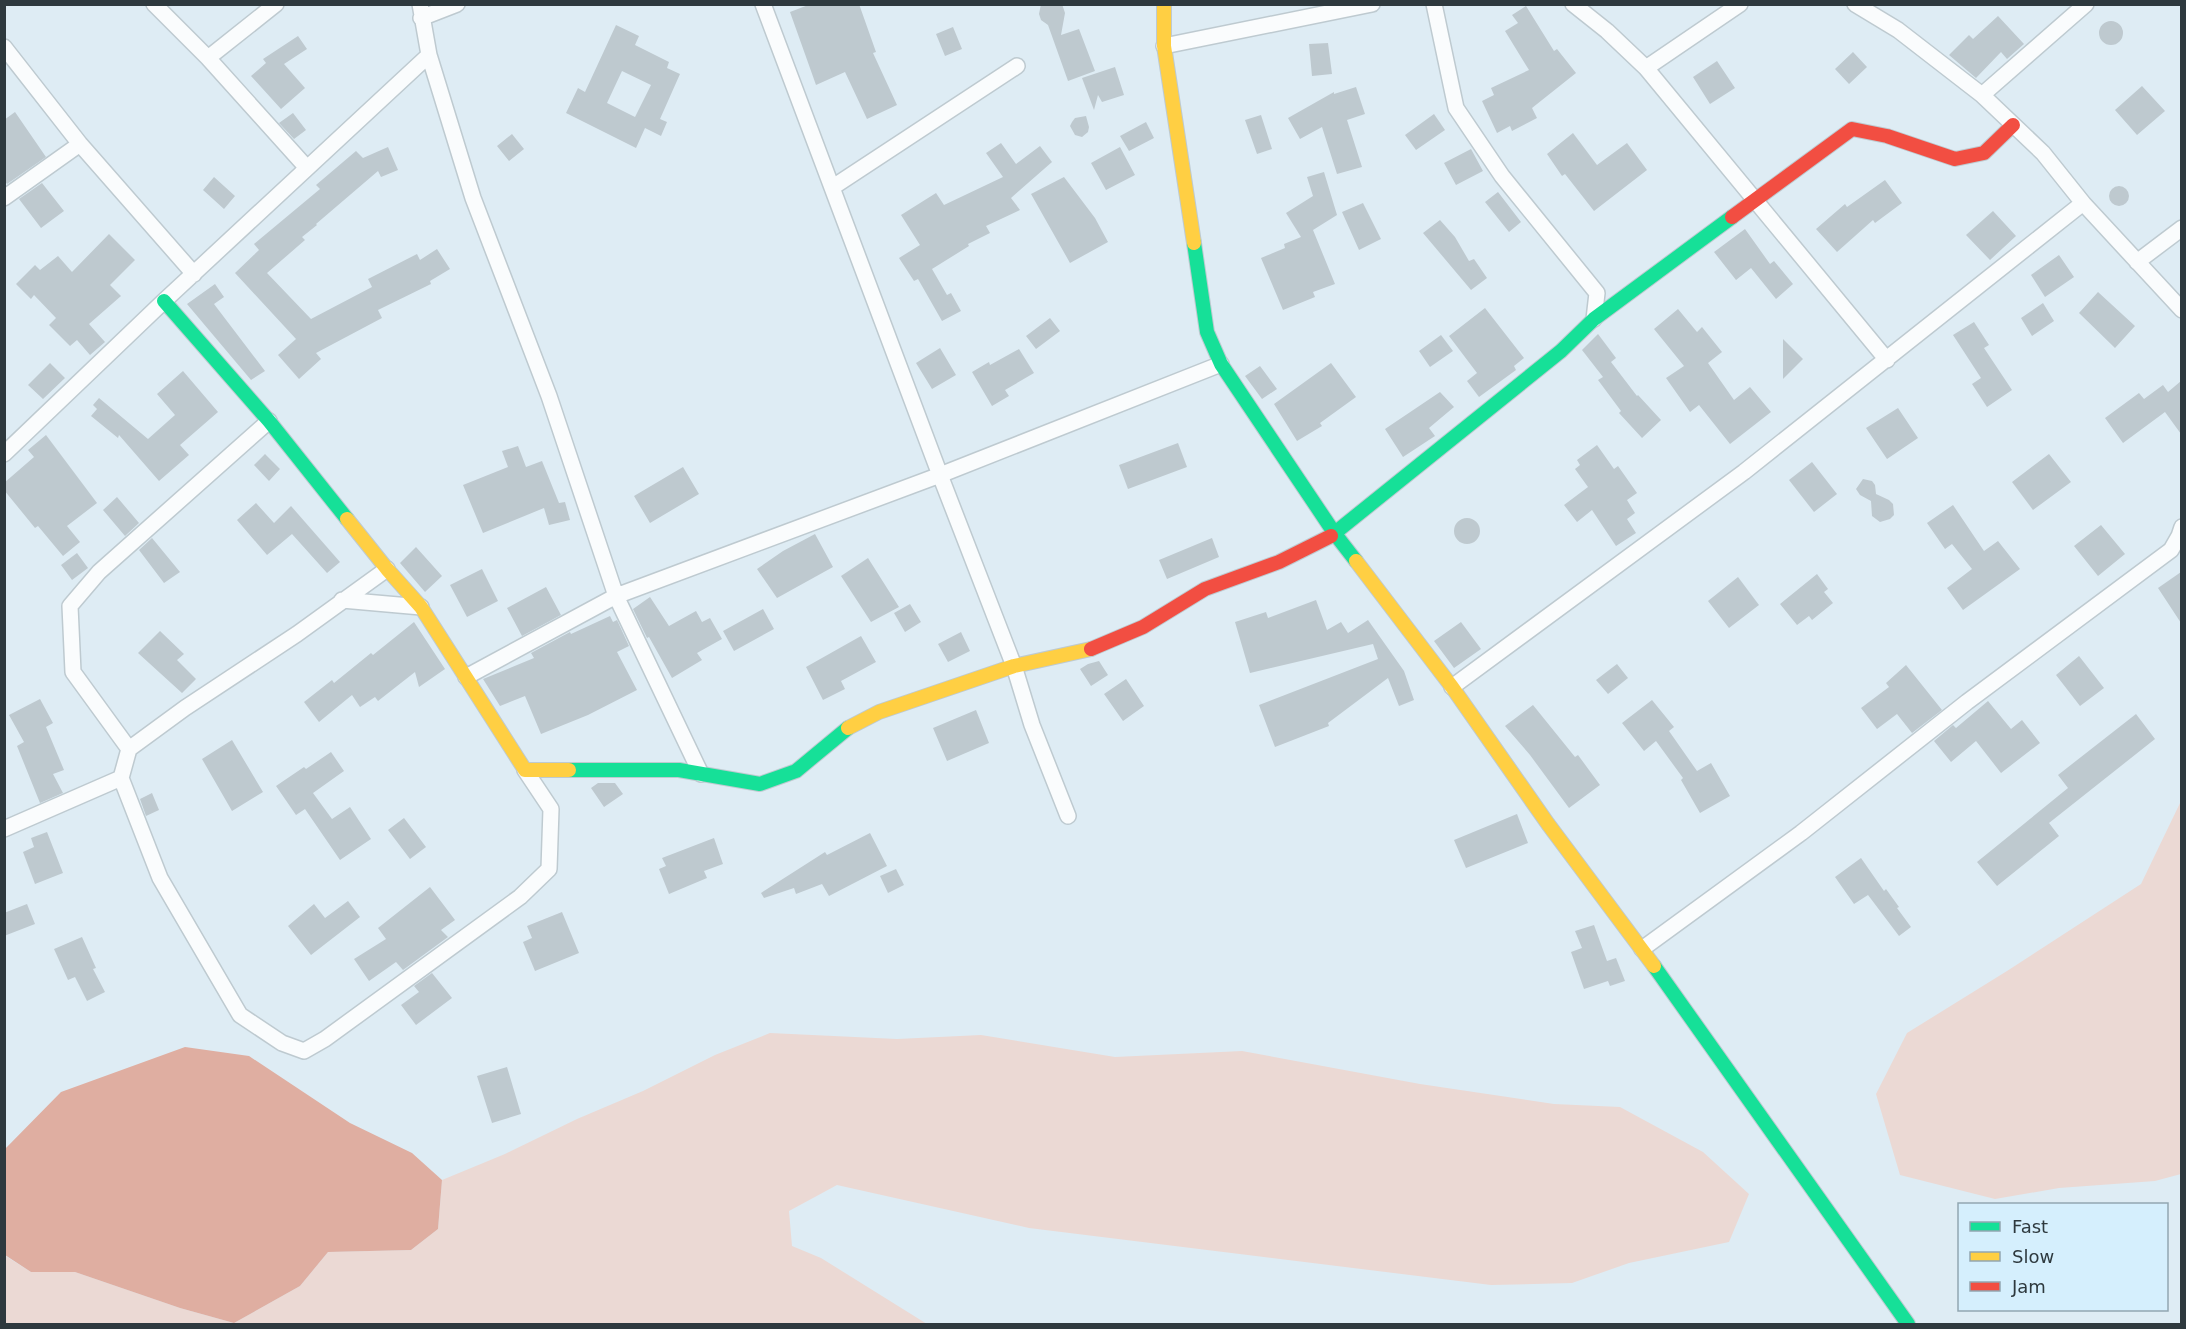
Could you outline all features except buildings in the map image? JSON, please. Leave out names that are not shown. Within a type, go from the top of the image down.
[{"type":"street","points":[[154,4],[208,58],[307,168]]},
{"type":"street","points":[[208,58],[276,4]]},
{"type":"street","points":[[457,4],[420,11],[429,55],[473,198],[549,396],[616,596],[701,774]]},
{"type":"street","points":[[1164,4],[1164,46],[1207,332],[1221,364],[1335,534],[1452,687],[1548,824],[1642,949],[1908,1324]]},
{"type":"street","points":[[1164,46],[1372,4]]},
{"type":"street","points":[[1434,4],[1456,108],[1502,176],[1597,293],[1594,319]]},
{"type":"street","points":[[1573,4],[1607,31],[1646,68],[1887,360]]},
{"type":"street","points":[[1646,68],[1740,4]]},
{"type":"street","points":[[1855,4],[1898,30],[1982,95],[2043,153],[2083,203],[2181,310]]},
{"type":"street","points":[[1982,95],[2086,4]]},
{"type":"street","points":[[767,6],[940,475],[1014,666],[1032,725],[1068,816]]},
{"type":"street","points":[[4,47],[80,144],[194,274]]},
{"type":"street","points":[[4,454],[164,301],[429,55]]},
{"type":"street","points":[[833,187],[1017,66]]},
{"type":"street","points":[[525,770],[679,770],[760,784],[796,771],[845,730],[879,712],[1014,666],[1096,648],[1143,627],[1205,589],[1279,562],[1335,534],[1561,351],[1594,319],[1852,129],[1887,136],[1955,159],[1984,153],[2013,125]]},
{"type":"street","points":[[4,198],[80,144]]},
{"type":"street","points":[[1452,687],[1744,472],[2083,203]]},
{"type":"street","points":[[2137,262],[2181,228]]},
{"type":"street","points":[[164,301],[269,421],[387,569],[421,607],[551,809],[549,869],[520,897],[325,1039],[304,1051],[282,1043],[240,1015],[160,878],[121,778],[129,749],[185,708],[297,634],[387,569]]},
{"type":"street","points":[[466,677],[616,596],[940,475],[1221,364]]},
{"type":"street","points":[[129,749],[73,672],[70,606],[99,572],[269,421]]},
{"type":"street","points":[[1642,949],[1801,833],[1967,702],[2171,550],[2181,527]]},
{"type":"street","points":[[342,600],[421,607]]},
{"type":"street","points":[[4,829],[121,778]]},
{"type":"shaded area","points":[[2181,801],[2181,1174],[2155,1181],[2059,1188],[1995,1199],[1900,1175],[1876,1094],[1907,1033],[2141,884]]},
{"type":"shaded area","points":[[770,1033],[897,1039],[981,1035],[1115,1057],[1242,1051],[1420,1084],[1554,1104],[1620,1107],[1703,1152],[1749,1194],[1729,1242],[1629,1263],[1572,1283],[1491,1285],[1029,1228],[837,1185],[789,1211],[792,1246],[821,1258],[927,1324],[5,1324],[4,1255],[31,1272],[75,1272],[180,1308],[234,1323],[300,1286],[328,1252],[411,1250],[438,1229],[442,1180],[643,1091],[715,1055]]},
{"type":"shaded area","points":[[185,1047],[249,1056],[350,1123],[412,1153],[442,1180],[438,1229],[411,1250],[328,1252],[300,1286],[234,1323],[180,1308],[75,1272],[31,1272],[5,1255],[5,1149],[61,1092]]},
{"type":"traffic: fast","points":[[1331,536],[1561,351],[1594,319],[1732,217]]},
{"type":"traffic: fast","points":[[1194,243],[1207,332],[1221,364],[1335,534],[1356,561]]},
{"type":"traffic: fast","points":[[164,301],[269,421],[347,519]]},
{"type":"traffic: fast","points":[[569,770],[679,770],[760,784],[796,771],[848,728]]},
{"type":"traffic: fast","points":[[1654,966],[1908,1324]]},
{"type":"traffic: slow","points":[[1164,4],[1164,46],[1194,243]]},
{"type":"traffic: slow","points":[[347,519],[421,607],[525,770],[569,770]]},
{"type":"traffic: slow","points":[[1356,561],[1452,687],[1548,824],[1654,966]]},
{"type":"traffic: slow","points":[[848,728],[879,712],[1014,666],[1091,649]]},
{"type":"traffic: jam","points":[[1732,217],[1852,129],[1887,136],[1955,159],[1984,153],[2013,125]]},
{"type":"traffic: jam","points":[[1091,649],[1143,627],[1205,589],[1279,562],[1331,536]]}]
